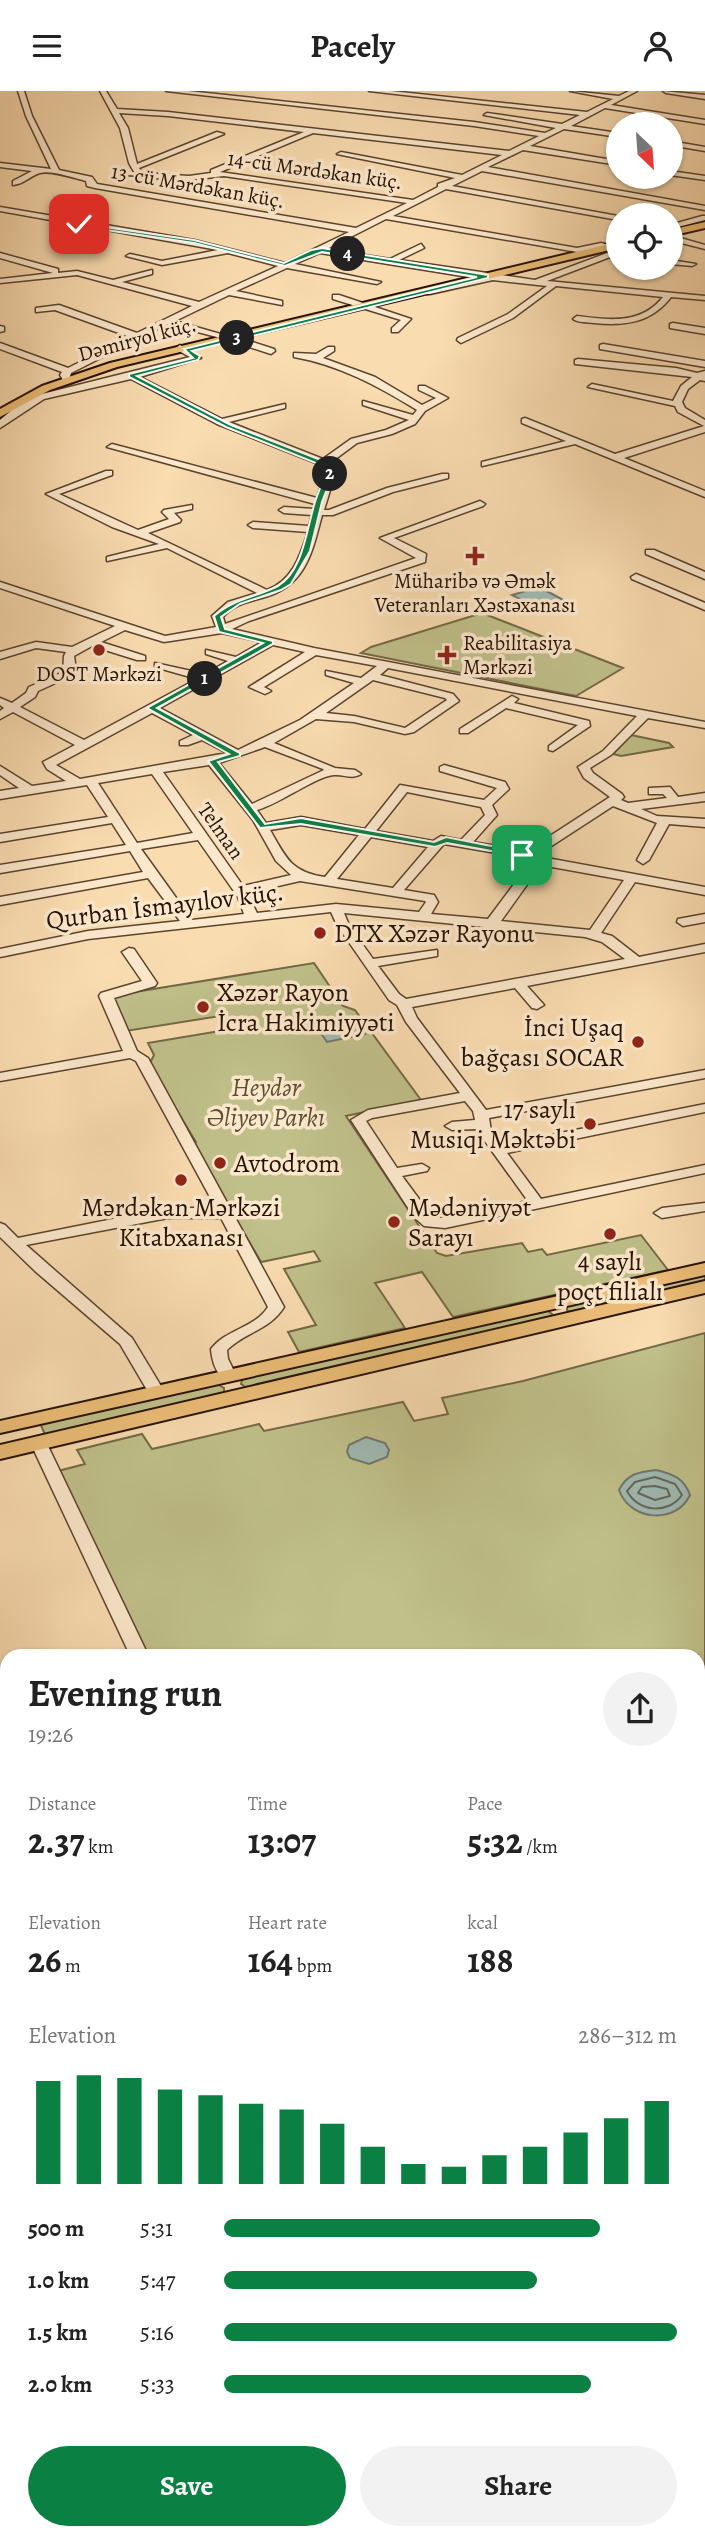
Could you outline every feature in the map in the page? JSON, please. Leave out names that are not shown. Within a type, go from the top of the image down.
[{"type":"main road","points":[[683,230],[705,225]]},
{"type":"main road","points":[[1,410],[68,379],[362,306],[606,251]]},
{"type":"main road","name":"Dəmiryol küç.","points":[[1,410],[67,375],[362,306]]},
{"type":"main road","points":[[1,1423],[29,1421],[705,1269]]},
{"type":"main road","points":[[0,1453],[705,1287]]},
{"type":"main road","points":[[553,1303],[566,1321]]},
{"type":"main road","points":[[228,1375],[241,1398]]},
{"type":"main road","points":[[29,1421],[39,1444]]},
{"type":"street","points":[[21,91],[29,116],[56,172]]},
{"type":"street","points":[[103,91],[124,128],[135,167],[220,134]]},
{"type":"street","points":[[169,91],[474,124],[544,135]]},
{"type":"street","points":[[372,91],[588,114]]},
{"type":"street","points":[[347,117],[412,91]]},
{"type":"street","points":[[573,91],[620,98]]},
{"type":"street","points":[[0,346],[67,375],[167,321],[319,250],[411,201],[634,91]]},
{"type":"street","points":[[666,91],[705,97]]},
{"type":"street","points":[[604,106],[705,122]]},
{"type":"street","points":[[115,111],[508,153]]},
{"type":"street","points":[[234,122],[252,115]]},
{"type":"street","points":[[487,115],[606,133]]},
{"type":"street","points":[[212,174],[335,122]]},
{"type":"street","points":[[683,145],[705,149]]},
{"type":"street","points":[[520,147],[606,161]]},
{"type":"street","points":[[341,154],[460,177]]},
{"type":"street","name":"13-cü Mərdəkan küç.","points":[[0,165],[89,179],[90,184],[95,186],[354,230]]},
{"type":"street","name":"14-cü Mərdəkan küç.","points":[[135,167],[137,174],[144,176],[195,177],[212,174],[411,201]]},
{"type":"street","points":[[479,168],[705,208]]},
{"type":"street","points":[[16,183],[40,170]]},
{"type":"street","points":[[683,175],[705,178]]},
{"type":"street","points":[[292,195],[308,185]]},
{"type":"street","points":[[441,186],[606,216]]},
{"type":"street","points":[[652,199],[666,193],[677,194]]},
{"type":"street","points":[[0,209],[188,240],[285,265],[377,282]]},
{"type":"street","points":[[0,222],[24,214]]},
{"type":"street","points":[[382,216],[577,250],[606,249]]},
{"type":"street","points":[[683,227],[705,218]]},
{"type":"street","points":[[683,238],[705,247]]},
{"type":"street","points":[[392,261],[421,246]]},
{"type":"street","points":[[130,256],[162,263],[231,250]]},
{"type":"street","points":[[319,250],[487,277],[705,298]]},
{"type":"street","points":[[536,282],[606,253]]},
{"type":"street","points":[[0,255],[62,274]]},
{"type":"street","points":[[683,263],[691,264]]},
{"type":"street","points":[[442,276],[452,270]]},
{"type":"street","points":[[114,282],[149,272]]},
{"type":"street","points":[[0,281],[78,273],[200,305]]},
{"type":"street","points":[[461,340],[518,312],[554,284]]},
{"type":"street","points":[[227,292],[279,303]]},
{"type":"street","points":[[577,319],[632,323],[652,311],[669,294]]},
{"type":"street","points":[[335,297],[407,319],[395,330]]},
{"type":"street","points":[[40,310],[53,305],[136,337]]},
{"type":"street","points":[[183,349],[234,339],[362,306]]},
{"type":"street","points":[[167,321],[221,337]]},
{"type":"street","points":[[673,326],[705,331]]},
{"type":"street","points":[[234,339],[271,351]]},
{"type":"street","points":[[603,347],[705,364]]},
{"type":"street","name":"Dəmiryol küç.","points":[[0,425],[16,411],[41,397],[196,359],[197,356],[183,349]]},
{"type":"street","points":[[317,357],[331,349]]},
{"type":"street","points":[[297,355],[317,357],[372,379],[422,409]]},
{"type":"street","points":[[578,362],[702,375]]},
{"type":"street","points":[[677,404],[680,394],[702,375]]},
{"type":"street","points":[[131,376],[220,422],[324,463],[331,471],[318,502],[306,551],[295,573],[285,585],[237,602],[220,612],[218,618],[222,630]]},
{"type":"street","points":[[592,387],[677,404],[705,427]]},
{"type":"street","points":[[324,463],[354,441],[389,432],[412,422],[422,409],[443,398],[422,388]]},
{"type":"street","points":[[366,403],[415,418]]},
{"type":"street","points":[[220,422],[282,406]]},
{"type":"street","points":[[688,415],[705,410]]},
{"type":"street","points":[[525,422],[705,494]]},
{"type":"street","points":[[613,458],[705,427]]},
{"type":"street","points":[[485,464],[573,442]]},
{"type":"street","points":[[112,447],[318,502]]},
{"type":"street","points":[[109,473],[51,495],[168,545],[265,593]]},
{"type":"street","points":[[285,510],[316,513],[338,511],[390,490],[445,476]]},
{"type":"street","points":[[0,585],[170,639],[222,630],[245,619],[421,560],[422,556],[385,538],[480,504]]},
{"type":"street","points":[[141,533],[176,520],[167,512],[189,507]]},
{"type":"street","points":[[253,525],[312,530]]},
{"type":"street","points":[[111,559],[168,545]]},
{"type":"street","points":[[650,552],[705,576]]},
{"type":"street","points":[[636,577],[705,607]]},
{"type":"street","points":[[0,716],[6,704],[31,695],[33,689],[67,674],[69,656],[73,651],[124,626]]},
{"type":"street","points":[[222,630],[314,651],[705,725]]},
{"type":"street","points":[[91,642],[141,658]]},
{"type":"street","points":[[188,923],[151,874],[116,819],[84,781],[48,765],[52,760],[208,678],[270,642]]},
{"type":"street","points":[[0,656],[40,643],[73,651]]},
{"type":"street","points":[[265,691],[255,687],[314,651]]},
{"type":"street","points":[[210,652],[239,661]]},
{"type":"street","points":[[159,665],[208,678]]},
{"type":"street","points":[[0,795],[143,768],[212,761],[237,754],[315,716],[386,665]]},
{"type":"street","points":[[315,716],[354,719],[405,731],[414,729],[450,704],[452,699],[330,673]]},
{"type":"street","points":[[464,731],[522,691]]},
{"type":"street","points":[[6,704],[84,745]]},
{"type":"street","points":[[450,704],[465,708]]},
{"type":"street","points":[[505,704],[585,723],[553,748]]},
{"type":"street","points":[[151,708],[237,754]]},
{"type":"street","points":[[620,805],[618,795],[592,779],[584,767],[607,753],[645,714]]},
{"type":"street","points":[[184,743],[203,735]]},
{"type":"street","points":[[264,743],[331,771],[355,773]]},
{"type":"street","points":[[212,761],[250,808],[280,858],[300,877]]},
{"type":"street","name":"Telman","points":[[143,768],[200,836],[239,891],[252,917]]},
{"type":"street","points":[[0,769],[29,790]]},
{"type":"street","points":[[444,769],[501,785],[503,789],[486,804]]},
{"type":"street","points":[[250,808],[265,804],[331,771]]},
{"type":"street","points":[[328,882],[404,788],[486,804]]},
{"type":"street","points":[[653,791],[666,790],[675,801]]},
{"type":"street","points":[[532,857],[620,805],[705,797]]},
{"type":"street","points":[[464,844],[491,815],[486,804]]},
{"type":"street","points":[[620,805],[664,821],[705,823]]},
{"type":"street","points":[[0,838],[116,819]]},
{"type":"street","points":[[263,827],[295,821],[435,845]]},
{"type":"street","points":[[643,860],[664,821]]},
{"type":"street","points":[[0,869],[200,836]]},
{"type":"street","points":[[396,892],[435,845],[446,840],[705,891]]},
{"type":"street","points":[[493,922],[535,864],[532,857]]},
{"type":"street","points":[[0,901],[151,874]]},
{"type":"street","points":[[239,891],[300,877],[432,899],[424,915]]},
{"type":"street","points":[[594,934],[632,878]]},
{"type":"street","points":[[336,908],[340,920],[394,997],[403,1003],[411,1019],[469,1096],[498,1150],[537,1204]]},
{"type":"street","name":"Qurban İsmayılov küç.","points":[[0,953],[88,936],[336,908],[594,934],[615,944],[636,961]]},
{"type":"street","points":[[683,922],[705,918]]},
{"type":"street","points":[[403,1003],[705,948]]},
{"type":"street","points":[[129,952],[150,983],[145,987],[106,996],[131,1054]]},
{"type":"street","points":[[370,963],[432,953]]},
{"type":"street","points":[[518,983],[537,1005]]},
{"type":"street","points":[[0,1077],[131,1054],[141,1058],[276,1307],[270,1316],[233,1337],[219,1349],[220,1359],[228,1375]]},
{"type":"street","points":[[452,1126],[705,1074]]},
{"type":"street","points":[[346,1107],[359,1117],[469,1096]]},
{"type":"street","points":[[498,1150],[705,1108]]},
{"type":"street","points":[[359,1117],[358,1123],[422,1217],[429,1223],[445,1223],[705,1170]]},
{"type":"street","points":[[393,1173],[422,1168]]},
{"type":"street","points":[[662,1213],[705,1207]]},
{"type":"street","points":[[15,1243],[169,1213],[226,1213]]},
{"type":"street","points":[[0,1228],[40,1268],[126,1341],[156,1391]]},
{"type":"street","points":[[39,1444],[136,1649]]},
{"type":"green space","points":[[482,613],[623,668],[576,696],[361,653],[371,647]]},
{"type":"green space","points":[[631,735],[669,743],[673,747],[621,756],[613,754]]},
{"type":"green space","name":"Heydər Əliyev Parkı","points":[[314,963],[343,1006],[355,1010],[421,1100],[346,1116],[437,1253],[446,1256],[522,1243],[528,1252],[542,1249],[547,1255],[641,1235],[668,1270],[453,1317],[422,1272],[375,1283],[405,1328],[299,1352],[288,1332],[316,1325],[284,1269],[320,1261],[314,1251],[261,1262],[193,1145],[196,1142],[149,1065],[154,1055],[148,1043],[226,1030],[220,1016],[126,1031],[110,996]]},
{"type":"green space","points":[[705,1274],[705,1283],[574,1314],[567,1310],[567,1304]]},
{"type":"green space","points":[[545,1309],[552,1314],[552,1319],[249,1389],[241,1384],[243,1377]]},
{"type":"green space","points":[[705,1333],[705,1649],[145,1649],[58,1471],[85,1464],[77,1450],[142,1434],[152,1449],[259,1424],[264,1431],[403,1402],[414,1421],[448,1414],[442,1398],[523,1381]]},
{"type":"green space","points":[[217,1384],[224,1388],[224,1395],[46,1437],[40,1423]]},
{"type":"water","points":[[539,587],[569,603],[542,611],[512,595]]},
{"type":"water","points":[[356,1022],[365,1034],[327,1042],[318,1029]]},
{"type":"water","points":[[366,1437],[385,1443],[389,1450],[387,1457],[369,1464],[350,1458],[347,1452],[349,1445]]},
{"type":"water","points":[[656,1470],[677,1478],[685,1484],[690,1495],[683,1505],[664,1515],[643,1513],[633,1508],[619,1490],[626,1480],[634,1475]]},
{"type":"place","name":"Müharibə və Əmək Veteranları Xəstəxanası","points":[[475,556]]},
{"type":"place","name":"DOST Mərkəzi","points":[[99,650]]},
{"type":"place","name":"Reabilitasiya Mərkəzi","points":[[447,655]]},
{"type":"place","name":"DTX Xəzər Rayonu","points":[[320,933]]},
{"type":"place","name":"Xəzər Rayon İcra Hakimiyyəti","points":[[203,1007]]},
{"type":"place","name":"İnci Uşaq bağçası SOCAR","points":[[638,1042]]},
{"type":"place","name":"17 saylı Musiqi Məktəbi","points":[[590,1124]]},
{"type":"place","name":"Avtodrom","points":[[220,1163]]},
{"type":"place","name":"Mərdəkan Mərkəzi Kitabxanası","points":[[181,1180]]},
{"type":"place","name":"Mədəniyyət Sarayı","points":[[394,1222]]},
{"type":"place","name":"4 saylı poçt filialı","points":[[610,1234]]},
{"type":"route","points":[[79,224],[194,241],[285,265],[313,251],[322,250],[486,276],[361,305],[367,307],[187,351],[197,358],[131,376],[229,426],[324,463],[331,471],[318,502],[306,551],[288,583],[279,589],[237,602],[217,616],[222,630],[270,642],[151,708],[237,754],[212,761],[263,827],[301,821],[435,845],[438,841],[446,840],[522,855]]}]
